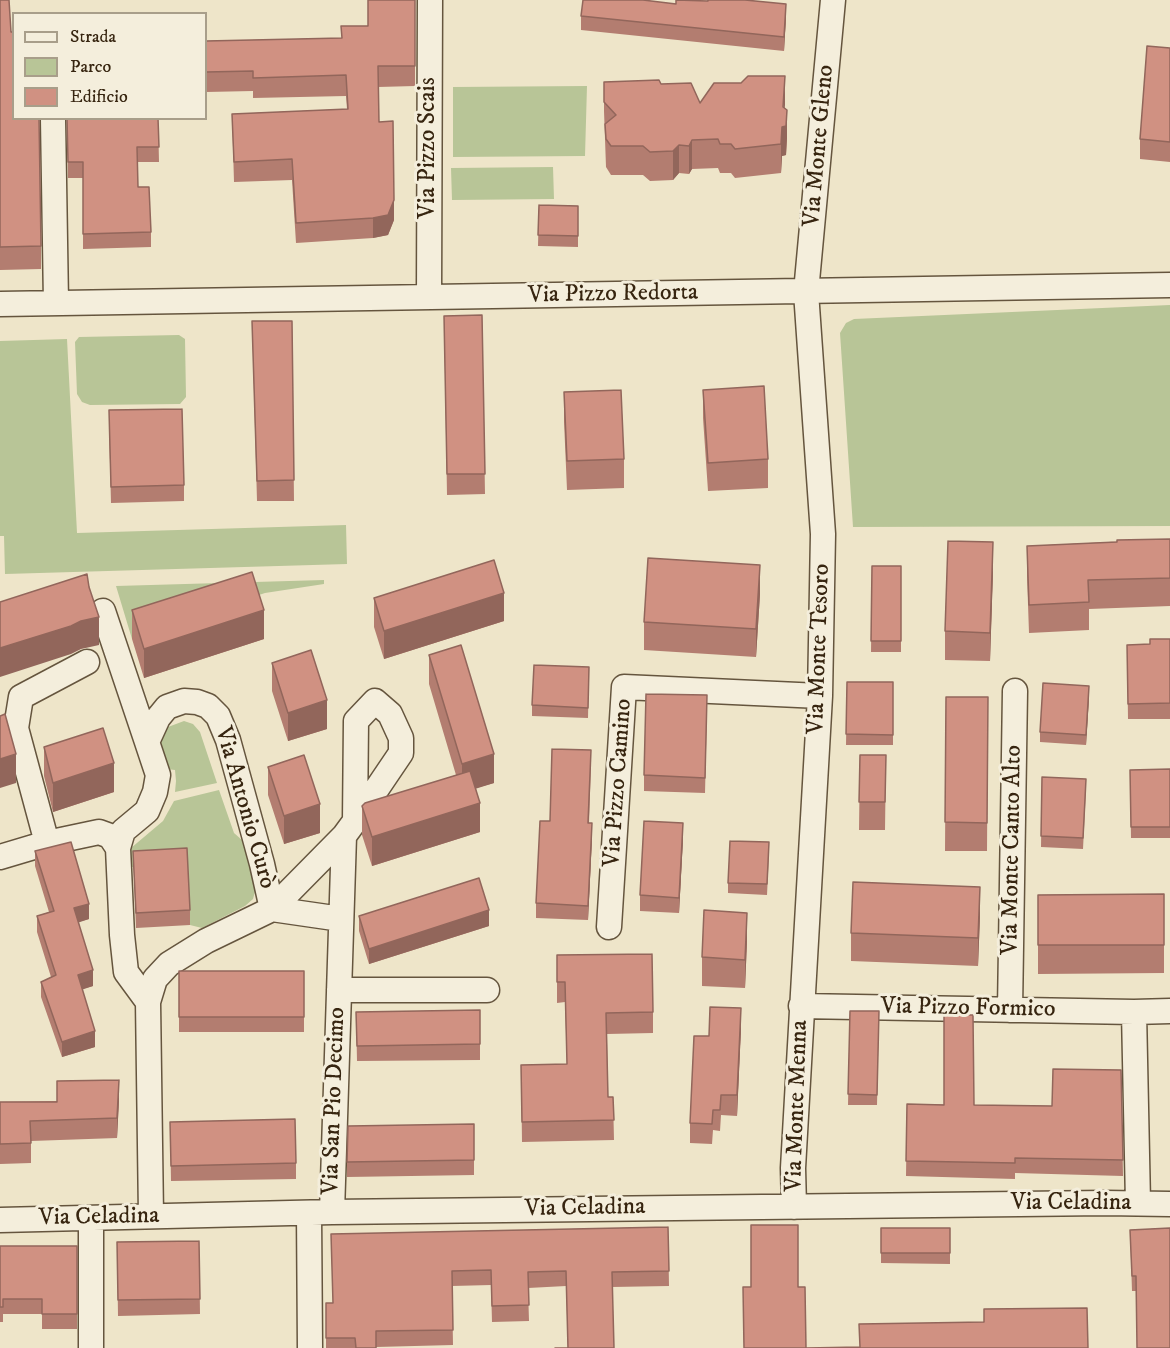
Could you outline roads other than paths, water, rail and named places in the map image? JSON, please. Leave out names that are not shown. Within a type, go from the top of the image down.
[{"type":"street","name":"Via Pizzo Scais","points":[[429,297],[430,0]]},
{"type":"street","name":"Via Monte Gleno","points":[[806,292],[833,0]]},
{"type":"street","points":[[53,120],[56,303]]},
{"type":"street","name":"Via Pizzo Redorta","points":[[0,304],[1170,285]]},
{"type":"street","name":"Via Monte Tesoro","points":[[801,1006],[820,696],[823,534],[806,292]]},
{"type":"street","points":[[103,611],[158,775],[155,792],[147,811],[123,831],[118,848],[126,972],[148,1002]]},
{"type":"street","points":[[46,843],[16,728],[21,697],[87,662]]},
{"type":"street","name":"Via Pizzo Camino","points":[[609,927],[624,687],[820,696]]},
{"type":"street","name":"Via Monte Canto Alto","points":[[1010,1010],[1015,691]]},
{"type":"street","name":"Via Antonio Curò","points":[[147,742],[158,718],[167,707],[183,700],[208,706],[218,716],[228,740],[272,909],[206,941],[169,964],[155,979],[148,1002],[151,1216]]},
{"type":"street","name":"Via San Pio Decimo","points":[[272,909],[349,829],[341,919],[339,990],[310,1348]]},
{"type":"street","points":[[0,857],[46,843],[99,832],[110,836],[118,848]]},
{"type":"street","points":[[272,909],[341,919]]},
{"type":"street","name":"Via San Pio Decimo","points":[[339,990],[487,990]]},
{"type":"street","name":"Via Pizzo Formico","points":[[801,1006],[1170,1011]]},
{"type":"street","name":"Via Monte Menna","points":[[794,1207],[793,1168],[801,1006]]},
{"type":"street","points":[[1134,1012],[1138,1203]]},
{"type":"street","name":"Via Celadina","points":[[0,1220],[320,1213],[1170,1204]]},
{"type":"street","points":[[91,1218],[91,1348]]}]
